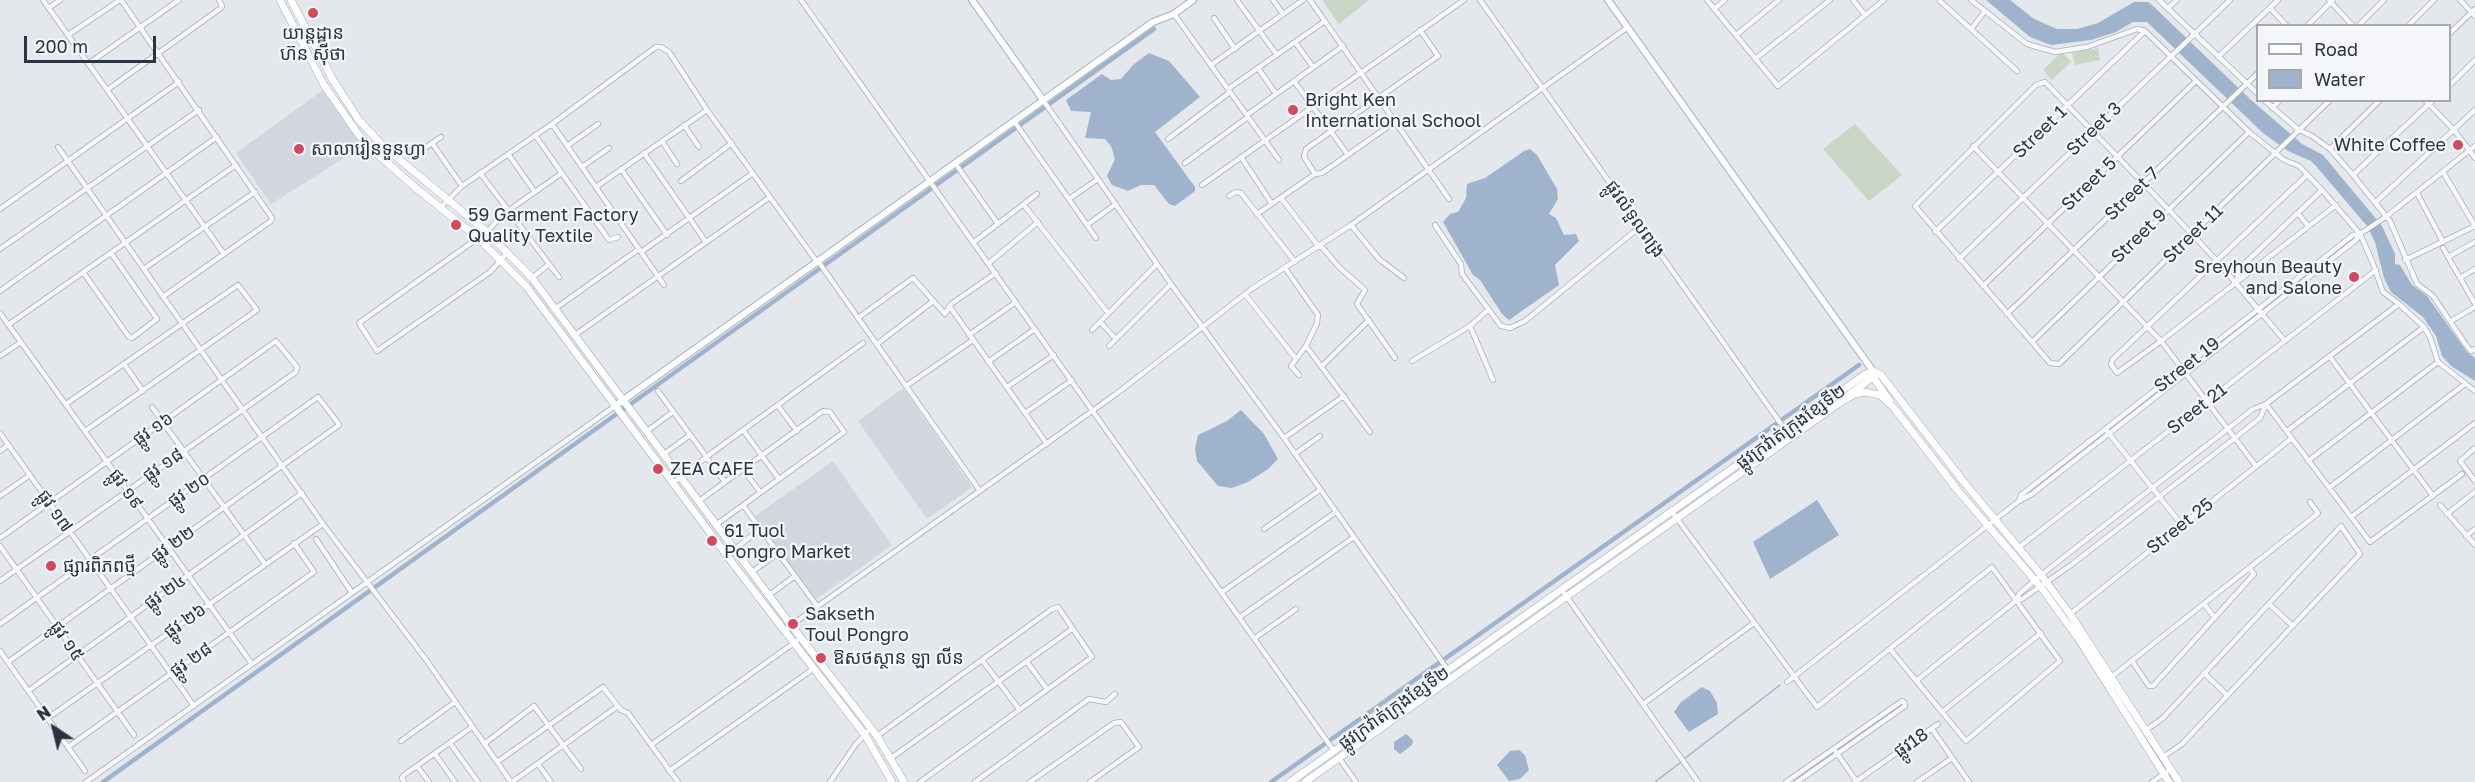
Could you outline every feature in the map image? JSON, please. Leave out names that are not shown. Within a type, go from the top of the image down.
[{"type":"main road","points":[[280,0],[331,96],[358,134],[376,153],[478,238],[531,293],[783,631],[865,735],[892,782]]},
{"type":"main road","points":[[291,0],[339,91],[366,128],[383,146],[446,201],[487,232],[532,278],[791,625],[877,735],[904,782]]},
{"type":"main road","points":[[331,96],[339,91]]},
{"type":"main road","points":[[358,134],[366,128]]},
{"type":"main road","points":[[1841,402],[1873,374],[1894,408]]},
{"type":"main road","name":"ផ្លូវក្រវ៉ាត់ក្រុងខ្សែទី២","points":[[1290,782],[1330,745],[1562,590],[1672,512],[1784,427],[1864,375],[1873,374],[1881,375],[1991,522],[2070,614],[2108,679],[2167,771],[2179,782]]},
{"type":"main road","name":"ផ្លូវក្រវ៉ាត់ក្រុងខ្សែទី២","points":[[1305,782],[1841,402],[1855,394],[1870,392],[1883,398],[1894,408],[1959,492],[2018,548],[2146,730],[2163,757],[2169,782]]},
{"type":"main road","points":[[1447,668],[1454,677]]},
{"type":"main road","points":[[1330,745],[1339,758]]},
{"type":"street","points":[[43,0],[224,254]]},
{"type":"street","points":[[49,8],[60,0]]},
{"type":"street","points":[[68,35],[120,0],[199,110],[272,219],[165,296]]},
{"type":"street","points":[[88,64],[179,0]]},
{"type":"street","points":[[108,90],[221,8],[219,0]]},
{"type":"street","points":[[801,0],[1330,745]]},
{"type":"street","points":[[972,0],[1171,284],[1295,453],[1447,668]]},
{"type":"street","points":[[86,782],[352,593],[619,410],[956,165],[1046,104],[1153,22],[1174,14],[1193,0]]},
{"type":"street","points":[[1237,0],[1276,55]]},
{"type":"street","points":[[1273,0],[1283,14]]},
{"type":"street","points":[[1211,65],[1303,0]]},
{"type":"street","points":[[1310,0],[1449,199]]},
{"type":"street","points":[[1202,185],[1464,0]]},
{"type":"street","name":"ផ្លូវលំទួលពង្រ","points":[[1480,0],[1791,438]]},
{"type":"street","points":[[1608,0],[1873,374]]},
{"type":"street","points":[[1707,0],[1778,86],[1884,0]]},
{"type":"street","points":[[1714,9],[1725,0]]},
{"type":"street","points":[[1736,35],[1779,0]]},
{"type":"street","points":[[1755,59],[1830,0]]},
{"type":"street","points":[[1853,0],[1865,15]]},
{"type":"street","points":[[1971,0],[2028,44],[2055,52],[2087,47],[2137,29],[2145,31],[2249,132],[2277,152],[2284,160],[2299,166],[2336,204],[2362,233],[2383,292],[2424,327],[2430,337],[2438,362],[2475,391]]},
{"type":"street","points":[[2159,0],[2192,36],[2256,92]]},
{"type":"street","points":[[2168,8],[2176,0]]},
{"type":"street","name":"Street 3","points":[[1959,259],[2230,0]]},
{"type":"street","points":[[2218,57],[2278,0]]},
{"type":"street","points":[[2360,24],[2384,0]]},
{"type":"street","points":[[2410,24],[2434,0]]},
{"type":"street","points":[[2451,32],[2474,12],[2460,0]]},
{"type":"street","points":[[1940,1],[2017,71]]},
{"type":"street","points":[[2309,24],[2331,1],[2351,24]]},
{"type":"street","points":[[2270,8],[2285,24]]},
{"type":"street","points":[[1972,28],[1985,11]]},
{"type":"street","points":[[1174,14],[1279,160]]},
{"type":"street","points":[[1214,18],[1235,49]]},
{"type":"street","points":[[1168,139],[1258,68],[1325,21]]},
{"type":"street","points":[[783,631],[1047,444],[1245,294],[1351,225],[1628,27]]},
{"type":"street","points":[[1316,174],[1304,157],[1304,153],[1438,56],[1420,30]]},
{"type":"street","name":"Street 1","points":[[1935,232],[2145,31]]},
{"type":"street","points":[[1295,42],[1313,67]]},
{"type":"street","points":[[1185,163],[1343,46]]},
{"type":"street","points":[[440,208],[462,186],[552,124],[656,47],[661,47],[669,52],[707,110],[820,263],[980,491]]},
{"type":"street","points":[[2451,84],[2475,60]]},
{"type":"street","points":[[1258,68],[1276,94]]},
{"type":"street","name":"Street 7","points":[[2007,314],[2256,75]]},
{"type":"street","points":[[1294,81],[1348,155]]},
{"type":"street","points":[[0,209],[179,82]]},
{"type":"street","points":[[2031,342],[1915,206],[2036,84],[2042,82],[2045,82],[2118,156],[2237,281],[2285,341]]},
{"type":"street","name":"Street 5","points":[[1983,286],[2196,82]]},
{"type":"street","points":[[2266,102],[2297,132],[2312,136],[2330,149],[2376,202],[2417,284],[2433,296],[2474,352]]},
{"type":"street","points":[[2272,108],[2278,102]]},
{"type":"street","name":"Street 11","points":[[2031,342],[2050,363],[2059,364],[2328,102]]},
{"type":"street","points":[[2330,149],[2378,102]]},
{"type":"street","points":[[2353,175],[2429,102],[2475,158]]},
{"type":"street","points":[[0,249],[199,110]]},
{"type":"street","points":[[596,187],[707,110]]},
{"type":"street","points":[[2376,202],[2475,110]]},
{"type":"street","points":[[1257,214],[1316,174],[1322,173],[1396,121]]},
{"type":"street","points":[[552,124],[664,285]]},
{"type":"street","points":[[567,146],[598,124]]},
{"type":"street","points":[[1016,124],[1096,238]]},
{"type":"street","points":[[684,125],[699,147]]},
{"type":"street","name":"Street 9","points":[[2031,342],[2249,132]]},
{"type":"street","points":[[535,135],[609,240],[618,237]]},
{"type":"street","points":[[0,291],[217,137]]},
{"type":"street","points":[[422,150],[441,137]]},
{"type":"street","points":[[662,141],[677,164]]},
{"type":"street","points":[[432,143],[462,186]]},
{"type":"street","points":[[681,181],[732,143]]},
{"type":"street","name":"Street 19","points":[[1786,682],[2019,501],[2021,495],[2184,371],[2353,235],[2362,233],[2385,218],[2475,146]]},
{"type":"street","points":[[58,147],[165,296],[322,524],[427,661],[512,782],[618,706]]},
{"type":"street","points":[[1973,147],[2161,341],[2256,466]]},
{"type":"street","points":[[582,167],[609,148]]},
{"type":"street","points":[[644,153],[706,242]]},
{"type":"street","points":[[508,154],[535,192]]},
{"type":"street","points":[[1241,157],[1272,204]]},
{"type":"street","points":[[8,324],[236,165]]},
{"type":"street","points":[[956,165],[998,224]]},
{"type":"street","points":[[621,169],[667,235]]},
{"type":"street","points":[[2405,260],[2475,226],[2443,172]]},
{"type":"street","points":[[480,173],[559,277]]},
{"type":"street","points":[[487,232],[507,211],[562,173]]},
{"type":"street","points":[[556,308],[667,235],[753,173]]},
{"type":"street","points":[[2307,175],[2146,326],[2111,362],[2118,372],[2336,204]]},
{"type":"street","points":[[1069,199],[1098,179]]},
{"type":"street","points":[[2237,281],[2240,268],[2322,190]]},
{"type":"street","points":[[145,268],[255,192]]},
{"type":"street","points":[[979,198],[986,192]]},
{"type":"street","points":[[1229,196],[1236,192],[1241,193],[1295,262]]},
{"type":"street","points":[[2417,193],[2443,242]]},
{"type":"street","points":[[974,242],[1037,194]]},
{"type":"street","points":[[575,335],[770,197]]},
{"type":"street","points":[[1281,198],[1339,267],[1365,290],[1357,304],[1395,358]]},
{"type":"street","points":[[1087,225],[1116,204]]},
{"type":"street","points":[[1024,205],[1108,314]]},
{"type":"street","points":[[2298,213],[2308,226]]},
{"type":"street","points":[[989,263],[1038,222]]},
{"type":"street","points":[[1351,225],[1379,259],[1404,278]]},
{"type":"street","points":[[1435,225],[1461,264],[1462,274],[1488,310],[1501,326],[1510,328],[1525,321],[1641,226]]},
{"type":"street","points":[[2278,232],[2286,242]]},
{"type":"street","points":[[478,238],[359,323],[377,351],[490,272],[508,252]]},
{"type":"street","points":[[2448,257],[2475,242]]},
{"type":"street","points":[[2443,248],[2475,306],[2451,321]]},
{"type":"street","points":[[2257,251],[2265,259]]},
{"type":"street","points":[[83,272],[129,337],[132,338],[157,319],[111,253]]},
{"type":"street","points":[[532,278],[549,264]]},
{"type":"street","points":[[1092,330],[1157,264]]},
{"type":"street","points":[[1285,268],[1318,315],[1317,323],[1306,346],[1291,367],[1299,375]]},
{"type":"street","points":[[2460,278],[2475,269]]},
{"type":"street","name":"Sreet 21","points":[[2018,548],[2376,270]]},
{"type":"street","points":[[858,318],[913,279],[945,314],[950,307],[996,273]]},
{"type":"street","points":[[1109,346],[1171,284]]},
{"type":"street","points":[[66,404],[238,285],[257,310],[85,431]]},
{"type":"street","points":[[1245,294],[1296,359]]},
{"type":"street","points":[[877,344],[932,302]]},
{"type":"street","points":[[969,335],[1016,302]]},
{"type":"street","points":[[2040,581],[2253,409],[2266,404],[2399,304]]},
{"type":"street","points":[[950,307],[1047,444]]},
{"type":"street","points":[[1412,361],[1470,326],[1488,310]]},
{"type":"street","name":"ផ្លូវ ១៩","points":[[0,313],[252,664]]},
{"type":"street","points":[[1322,366],[1369,320]]},
{"type":"street","points":[[1100,322],[1116,339]]},
{"type":"street","points":[[1470,326],[1492,380]]},
{"type":"street","points":[[2287,431],[2424,327]]},
{"type":"street","points":[[988,362],[1035,329]]},
{"type":"street","points":[[906,386],[973,340]]},
{"type":"street","name":"ផ្លូវ ១៦","points":[[0,538],[276,341],[298,370]]},
{"type":"street","points":[[0,356],[21,342]]},
{"type":"street","points":[[673,483],[863,343]]},
{"type":"street","points":[[1306,346],[1370,432]]},
{"type":"street","points":[[1006,387],[1054,354]]},
{"type":"street","points":[[2330,357],[2433,496]]},
{"type":"street","points":[[2308,461],[2438,362]]},
{"type":"street","points":[[124,364],[143,391]]},
{"type":"street","name":"ផ្លូវ ១៨","points":[[0,581],[298,370]]},
{"type":"street","points":[[1025,413],[1072,380]]},
{"type":"street","points":[[2329,488],[2466,384]]},
{"type":"street","points":[[658,390],[725,482]]},
{"type":"street","points":[[1284,438],[1344,396]]},
{"type":"street","name":"ផ្លូវ ២២","points":[[8,662],[339,425],[318,397]]},
{"type":"street","name":"ផ្លូវ ២០","points":[[0,624],[318,397]]},
{"type":"street","points":[[2266,404],[2370,542],[2462,474]]},
{"type":"street","points":[[1916,681],[2017,600],[2019,594],[2160,497],[2235,438],[2260,418],[2266,404]]},
{"type":"street","points":[[778,406],[796,430]]},
{"type":"street","points":[[152,407],[265,564]]},
{"type":"street","points":[[699,501],[827,410],[844,432],[717,524]]},
{"type":"street","points":[[647,431],[673,412]]},
{"type":"street","points":[[2351,517],[2475,423]]},
{"type":"street","points":[[743,430],[779,479]]},
{"type":"street","points":[[2107,431],[2181,524]]},
{"type":"street","name":"ផ្លូវ ១៧","points":[[0,433],[194,706]]},
{"type":"street","points":[[664,454],[690,435]]},
{"type":"street","points":[[1295,453],[1320,436]]},
{"type":"street","name":"Street 25","points":[[2070,614],[2292,438]]},
{"type":"street","points":[[0,451],[8,445]]},
{"type":"street","points":[[2475,448],[2460,461],[2475,481]]},
{"type":"street","points":[[743,469],[760,492]]},
{"type":"street","points":[[0,496],[30,475]]},
{"type":"street","points":[[1264,529],[1320,490]]},
{"type":"street","points":[[2447,514],[2475,492]]},
{"type":"street","name":"ផ្លូវ ២៤","points":[[28,691],[302,493]]},
{"type":"street","points":[[2108,679],[2316,515],[2318,513],[2310,502]]},
{"type":"street","points":[[2440,504],[2475,544]]},
{"type":"street","points":[[743,505],[817,606]]},
{"type":"street","points":[[1222,592],[1336,512]]},
{"type":"street","points":[[1672,512],[1817,707],[1992,567],[2060,661],[1966,741],[1890,649]]},
{"type":"street","name":"ផ្លូវ ២៦","points":[[48,718],[322,524]]},
{"type":"street","points":[[2146,730],[2163,718],[2341,526],[2360,554],[2182,744],[2163,757]]},
{"type":"street","points":[[735,549],[760,529]]},
{"type":"street","points":[[2466,536],[2475,530]]},
{"type":"street","points":[[1240,617],[1354,537]]},
{"type":"street","points":[[316,539],[352,593]]},
{"type":"street","name":"ផ្លូវ ២៨","points":[[68,747],[314,572],[294,543]]},
{"type":"street","name":"ផ្លូវ ១៥","points":[[0,546],[134,735]]},
{"type":"street","points":[[752,572],[778,553]]},
{"type":"street","points":[[2132,661],[2149,686],[2153,686],[2254,574],[2250,569]]},
{"type":"street","points":[[769,595],[795,576]]},
{"type":"street","points":[[1562,590],[1698,782]]},
{"type":"street","points":[[2204,604],[2215,618]]},
{"type":"street","points":[[2269,604],[2293,626]]},
{"type":"street","points":[[877,735],[1058,607],[1092,657],[920,782]]},
{"type":"street","points":[[1255,638],[1296,609]]},
{"type":"street","points":[[1643,704],[1754,623]]},
{"type":"street","points":[[891,758],[1072,629]]},
{"type":"street","points":[[1942,712],[2041,633]]},
{"type":"street","points":[[651,745],[801,638]]},
{"type":"street","points":[[0,651],[85,771]]},
{"type":"street","points":[[982,660],[1018,709]]},
{"type":"street","points":[[1027,662],[1047,689]]},
{"type":"street","points":[[669,771],[813,669]]},
{"type":"street","points":[[2204,673],[2228,695]]},
{"type":"street","points":[[497,762],[600,687],[605,688],[618,706],[628,713],[678,782]]},
{"type":"street","points":[[975,782],[1089,699],[1106,702],[1115,694]]},
{"type":"street","points":[[1786,782],[1835,751],[1905,706],[1904,702],[1902,701],[1835,751],[1797,782]]},
{"type":"street","points":[[401,741],[455,702]]},
{"type":"street","points":[[484,744],[534,706],[581,769]]},
{"type":"street","points":[[1030,782],[1114,723],[1121,722],[1139,747],[1090,782]]},
{"type":"street","name":"ផ្លូវ18","points":[[1856,782],[1938,724]]},
{"type":"street","points":[[404,782],[402,778],[404,775],[472,727]]},
{"type":"street","points":[[830,782],[856,744],[871,728]]},
{"type":"street","points":[[1932,729],[1969,782]]},
{"type":"street","points":[[450,743],[478,782]]},
{"type":"street","points":[[1835,751],[1856,782]]},
{"type":"street","points":[[435,754],[455,782]]},
{"type":"street","points":[[1339,758],[1356,782]]},
{"type":"street","points":[[1917,782],[1952,758]]},
{"type":"street","points":[[538,764],[551,782]]},
{"type":"street","points":[[417,766],[429,782]]},
{"type":"street","points":[[2152,782],[2167,771]]},
{"type":"shaded area","name":"សាលារៀនទួនហ្វា","points":[[323,90],[363,146],[271,204],[236,153]]},
{"type":"shaded area","points":[[903,388],[972,487],[927,519],[858,421]]},
{"type":"shaded area","points":[[833,461],[892,545],[815,600],[755,516]]},
{"type":"green space","points":[[1322,0],[1369,0],[1339,24]]},
{"type":"green space","points":[[2098,48],[2100,60],[2075,65],[2072,53]]},
{"type":"green space","points":[[2062,52],[2071,62],[2052,80],[2043,70]]},
{"type":"green space","points":[[1855,124],[1902,175],[1869,201],[1823,149]]},
{"type":"water","points":[[1986,0],[2010,0],[2034,19],[2057,29],[2077,29],[2098,23],[2134,2],[2148,2],[2152,5],[2250,99],[2302,144],[2323,155],[2382,226],[2395,254],[2395,264],[2400,265],[2412,285],[2427,296],[2467,352],[2475,358],[2475,381],[2451,366],[2442,356],[2436,336],[2423,317],[2391,292],[2384,278],[2375,242],[2367,226],[2316,166],[2311,161],[2288,151],[2263,133],[2147,22],[2133,22],[2116,32],[2091,40],[2051,45],[2030,37]]},
{"type":"water","points":[[1149,53],[1169,61],[1200,97],[1155,132],[1195,187],[1195,191],[1175,206],[1169,204],[1154,185],[1141,185],[1128,191],[1112,185],[1107,176],[1115,159],[1111,146],[1105,139],[1085,138],[1091,112],[1071,111],[1066,100],[1102,74],[1111,80],[1121,79],[1133,65]]},
{"type":"water","points":[[1530,149],[1537,155],[1557,189],[1558,199],[1549,214],[1556,218],[1564,235],[1576,234],[1579,241],[1555,265],[1559,285],[1509,320],[1502,314],[1480,280],[1473,275],[1443,222],[1450,214],[1458,212],[1466,198],[1467,184],[1485,178]]},
{"type":"water","points":[[1241,410],[1264,434],[1278,459],[1268,469],[1248,482],[1232,488],[1218,486],[1197,461],[1195,449],[1198,435],[1227,421]]},
{"type":"water","points":[[1817,500],[1839,535],[1770,579],[1753,542]]},
{"type":"water","points":[[1702,687],[1710,691],[1717,703],[1718,714],[1689,732],[1674,712],[1681,702]]},
{"type":"water","points":[[1406,734],[1413,740],[1412,745],[1400,754],[1394,749],[1394,742]]},
{"type":"water","points":[[1519,750],[1525,755],[1529,770],[1520,779],[1509,781],[1497,765],[1510,751]]},
{"type":"waterway","points":[[103,782],[1154,29]]},
{"type":"waterway","points":[[1271,782],[1859,365]]},
{"type":"waterway","points":[[1684,759],[1780,685]]},
{"type":"waterway","points":[[1655,782],[1681,762]]},
{"type":"place","name":"យាន្ដដ្ឋាន ហ៊ន ស៊ីថា","points":[[313,13]]},
{"type":"place","name":"Bright Ken International School","points":[[1293,110]]},
{"type":"place","name":"White Coffee","points":[[2458,145]]},
{"type":"place","name":"សាលារៀនទួនហ្វា","points":[[299,149]]},
{"type":"place","name":"59 Garment Factory Quality Textile","points":[[456,225]]},
{"type":"place","name":"Sreyhoun Beauty and Salone","points":[[2354,277]]},
{"type":"place","name":"ZEA CAFE","points":[[658,469]]},
{"type":"place","name":"61 Tuol Pongro Market","points":[[712,541]]},
{"type":"place","name":"ផ្សារពិភពថ្មី","points":[[51,566]]},
{"type":"place","name":"Sakseth Toul Pongro","points":[[793,624]]},
{"type":"place","name":"ឱសថស្ថាន ឡា លីន","points":[[821,658]]}]
